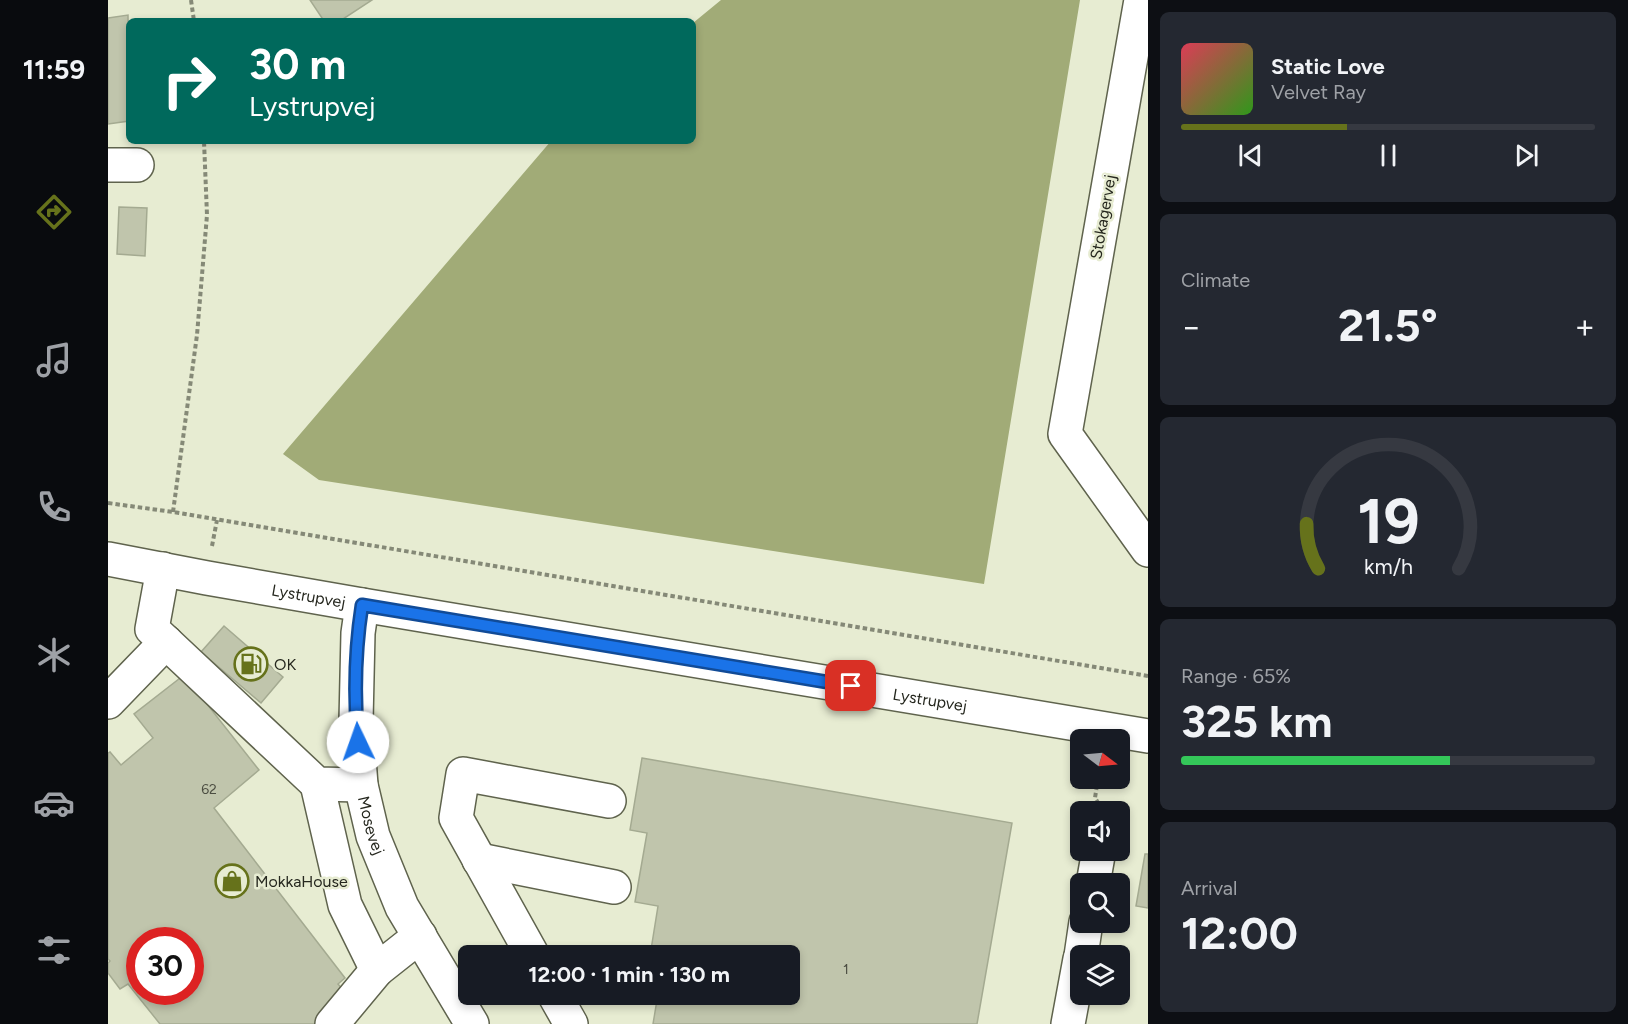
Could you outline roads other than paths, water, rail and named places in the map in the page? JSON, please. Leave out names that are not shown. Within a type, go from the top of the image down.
[{"type":"street","name":"Stokagervej","points":[[1141,0],[1135,109],[1065,434],[1147,543]]},
{"type":"street","name":"Lystrupvej","points":[[108,559],[362,605],[1148,736]]},
{"type":"street","points":[[163,569],[152,629],[317,784],[345,905],[377,970]]},
{"type":"street","name":"Mosevej","points":[[362,605],[358,633],[356,721],[361,785],[373,836],[402,907],[472,1024]]},
{"type":"street","points":[[108,702],[165,642]]},
{"type":"street","points":[[527,945],[456,818],[463,774],[609,801]]},
{"type":"street","points":[[317,784],[361,785]]},
{"type":"street","points":[[479,860],[614,887]]},
{"type":"street","points":[[332,1024],[377,970],[420,936]]},
{"type":"street","points":[[560,1005],[571,1024]]},
{"type":"street","points":[[1068,1024],[1071,1005]]},
{"type":"place","name":"OK","points":[[251,664]]},
{"type":"place","name":"MokkaHouse","points":[[232,881]]}]
